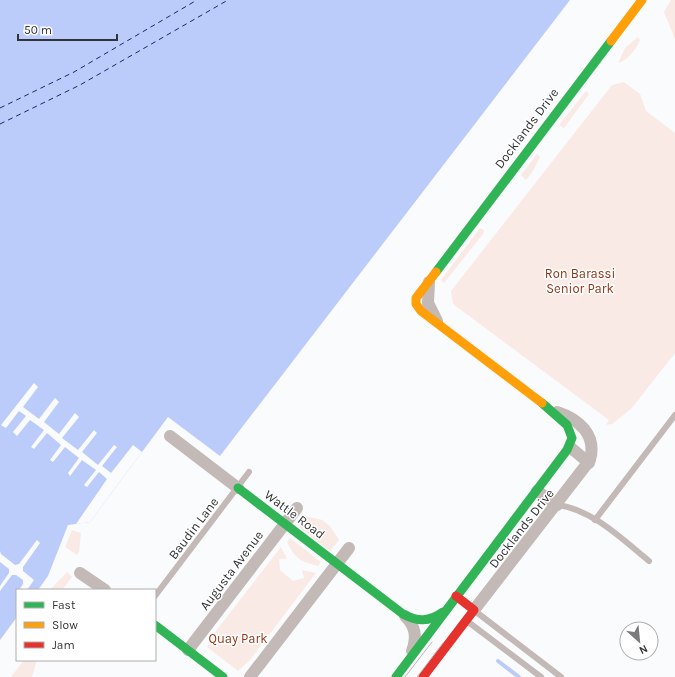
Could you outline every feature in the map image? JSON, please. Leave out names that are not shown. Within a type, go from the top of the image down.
[{"type":"street","name":"Docklands Drive","points":[[423,677],[454,613],[456,596],[538,491],[570,447],[572,438],[570,429],[544,405],[443,328],[433,316],[428,303],[428,288],[433,274],[642,0]]},
{"type":"street","name":"Docklands Drive","points":[[396,677],[410,658],[454,613],[474,610],[589,463],[592,445],[585,430],[570,417],[544,405]]},
{"type":"street","name":"Wattle Road","points":[[170,436],[403,614],[413,625],[416,635],[410,658]]},
{"type":"street","points":[[570,447],[589,463]]},
{"type":"street","points":[[538,491],[557,505]]},
{"type":"street","name":"Augusta Avenue","points":[[188,650],[297,508]]},
{"type":"street","points":[[250,677],[349,548]]},
{"type":"street","points":[[80,573],[104,589]]},
{"type":"street","points":[[456,596],[474,610]]},
{"type":"street","name":"Wattle Road","points":[[403,614],[420,621],[427,621],[454,613]]},
{"type":"street","points":[[156,626],[223,677]]},
{"type":"lane","points":[[595,520],[675,415]]},
{"type":"lane","name":"Baudin Lane","points":[[156,595],[249,472]]},
{"type":"lane","points":[[557,505],[575,509],[595,520],[649,562]]},
{"type":"lane","points":[[474,610],[559,677]]},
{"type":"lane","points":[[454,613],[541,677]]},
{"type":"green space","points":[[671,0],[675,0],[675,39],[664,12]]},
{"type":"green space","points":[[638,37],[640,40],[637,47],[625,60],[618,63],[625,48]]},
{"type":"green space","name":"Ron Barassi Senior Park","points":[[624,82],[640,94],[646,111],[675,133],[675,353],[631,409],[612,424],[606,425],[609,420],[453,304],[451,291],[612,85]]},
{"type":"green space","points":[[586,91],[589,94],[564,128],[559,125]]},
{"type":"green space","points":[[537,154],[540,157],[533,171],[526,180],[521,175]]},
{"type":"green space","points":[[480,228],[484,230],[483,234],[444,283],[441,280]]},
{"type":"green space","points":[[306,516],[322,520],[330,526],[339,540],[330,551],[299,527]]},
{"type":"green space","points":[[72,530],[81,533],[79,552],[77,555],[65,547]]},
{"type":"green space","points":[[290,538],[321,562],[318,566],[306,563],[296,556],[287,542]]},
{"type":"green space","name":"Quay Park","points":[[281,547],[287,559],[279,559],[280,570],[293,581],[304,578],[302,570],[316,573],[250,660],[238,671],[207,647],[215,632]]},
{"type":"green space","points":[[67,572],[72,577],[63,589],[51,589]]},
{"type":"green space","points":[[23,661],[37,661],[32,677],[11,677]]},
{"type":"water","points":[[0,0],[570,0],[220,456],[168,417],[90,522],[68,525],[48,576],[39,589],[16,589],[16,618],[0,640]]},
{"type":"pier","points":[[34,383],[38,387],[23,407],[39,419],[55,398],[59,402],[44,422],[59,434],[75,413],[79,417],[62,438],[78,450],[94,430],[97,433],[82,452],[98,465],[114,445],[117,447],[102,466],[111,473],[133,445],[142,452],[90,522],[76,524],[107,479],[99,472],[87,487],[84,485],[96,470],[82,460],[70,476],[68,473],[79,458],[65,447],[53,462],[50,460],[61,445],[47,433],[34,449],[31,447],[44,430],[30,420],[17,436],[13,432],[26,416],[19,411],[6,428],[1,425]]},
{"type":"pier","points":[[37,540],[40,543],[23,567],[23,571],[34,580],[28,589],[20,589],[23,584],[23,580],[16,575],[12,575],[0,591],[0,586],[9,573],[9,569],[0,562],[0,551],[1,554],[15,565],[19,564]]},
{"type":"waterway","points":[[498,661],[519,677]]},
{"type":"ferry route","points":[[0,108],[74,72],[197,0]]},
{"type":"ferry route","points":[[0,124],[80,85],[228,0]]},
{"type":"tram line","points":[[405,677],[432,642]]},
{"type":"tram line","points":[[417,677],[443,643]]},
{"type":"traffic: fast","points":[[436,272],[611,41]]},
{"type":"traffic: fast","points":[[396,677],[567,450],[572,438],[567,425],[542,403]]},
{"type":"traffic: fast","points":[[238,488],[403,614],[423,620],[433,618],[443,612]]},
{"type":"traffic: fast","points":[[156,626],[223,677]]},
{"type":"traffic: slow","points":[[611,41],[642,0]]},
{"type":"traffic: slow","points":[[436,272],[416,298],[416,304],[421,311],[542,403]]},
{"type":"traffic: jam","points":[[423,677],[474,610],[456,596]]}]
